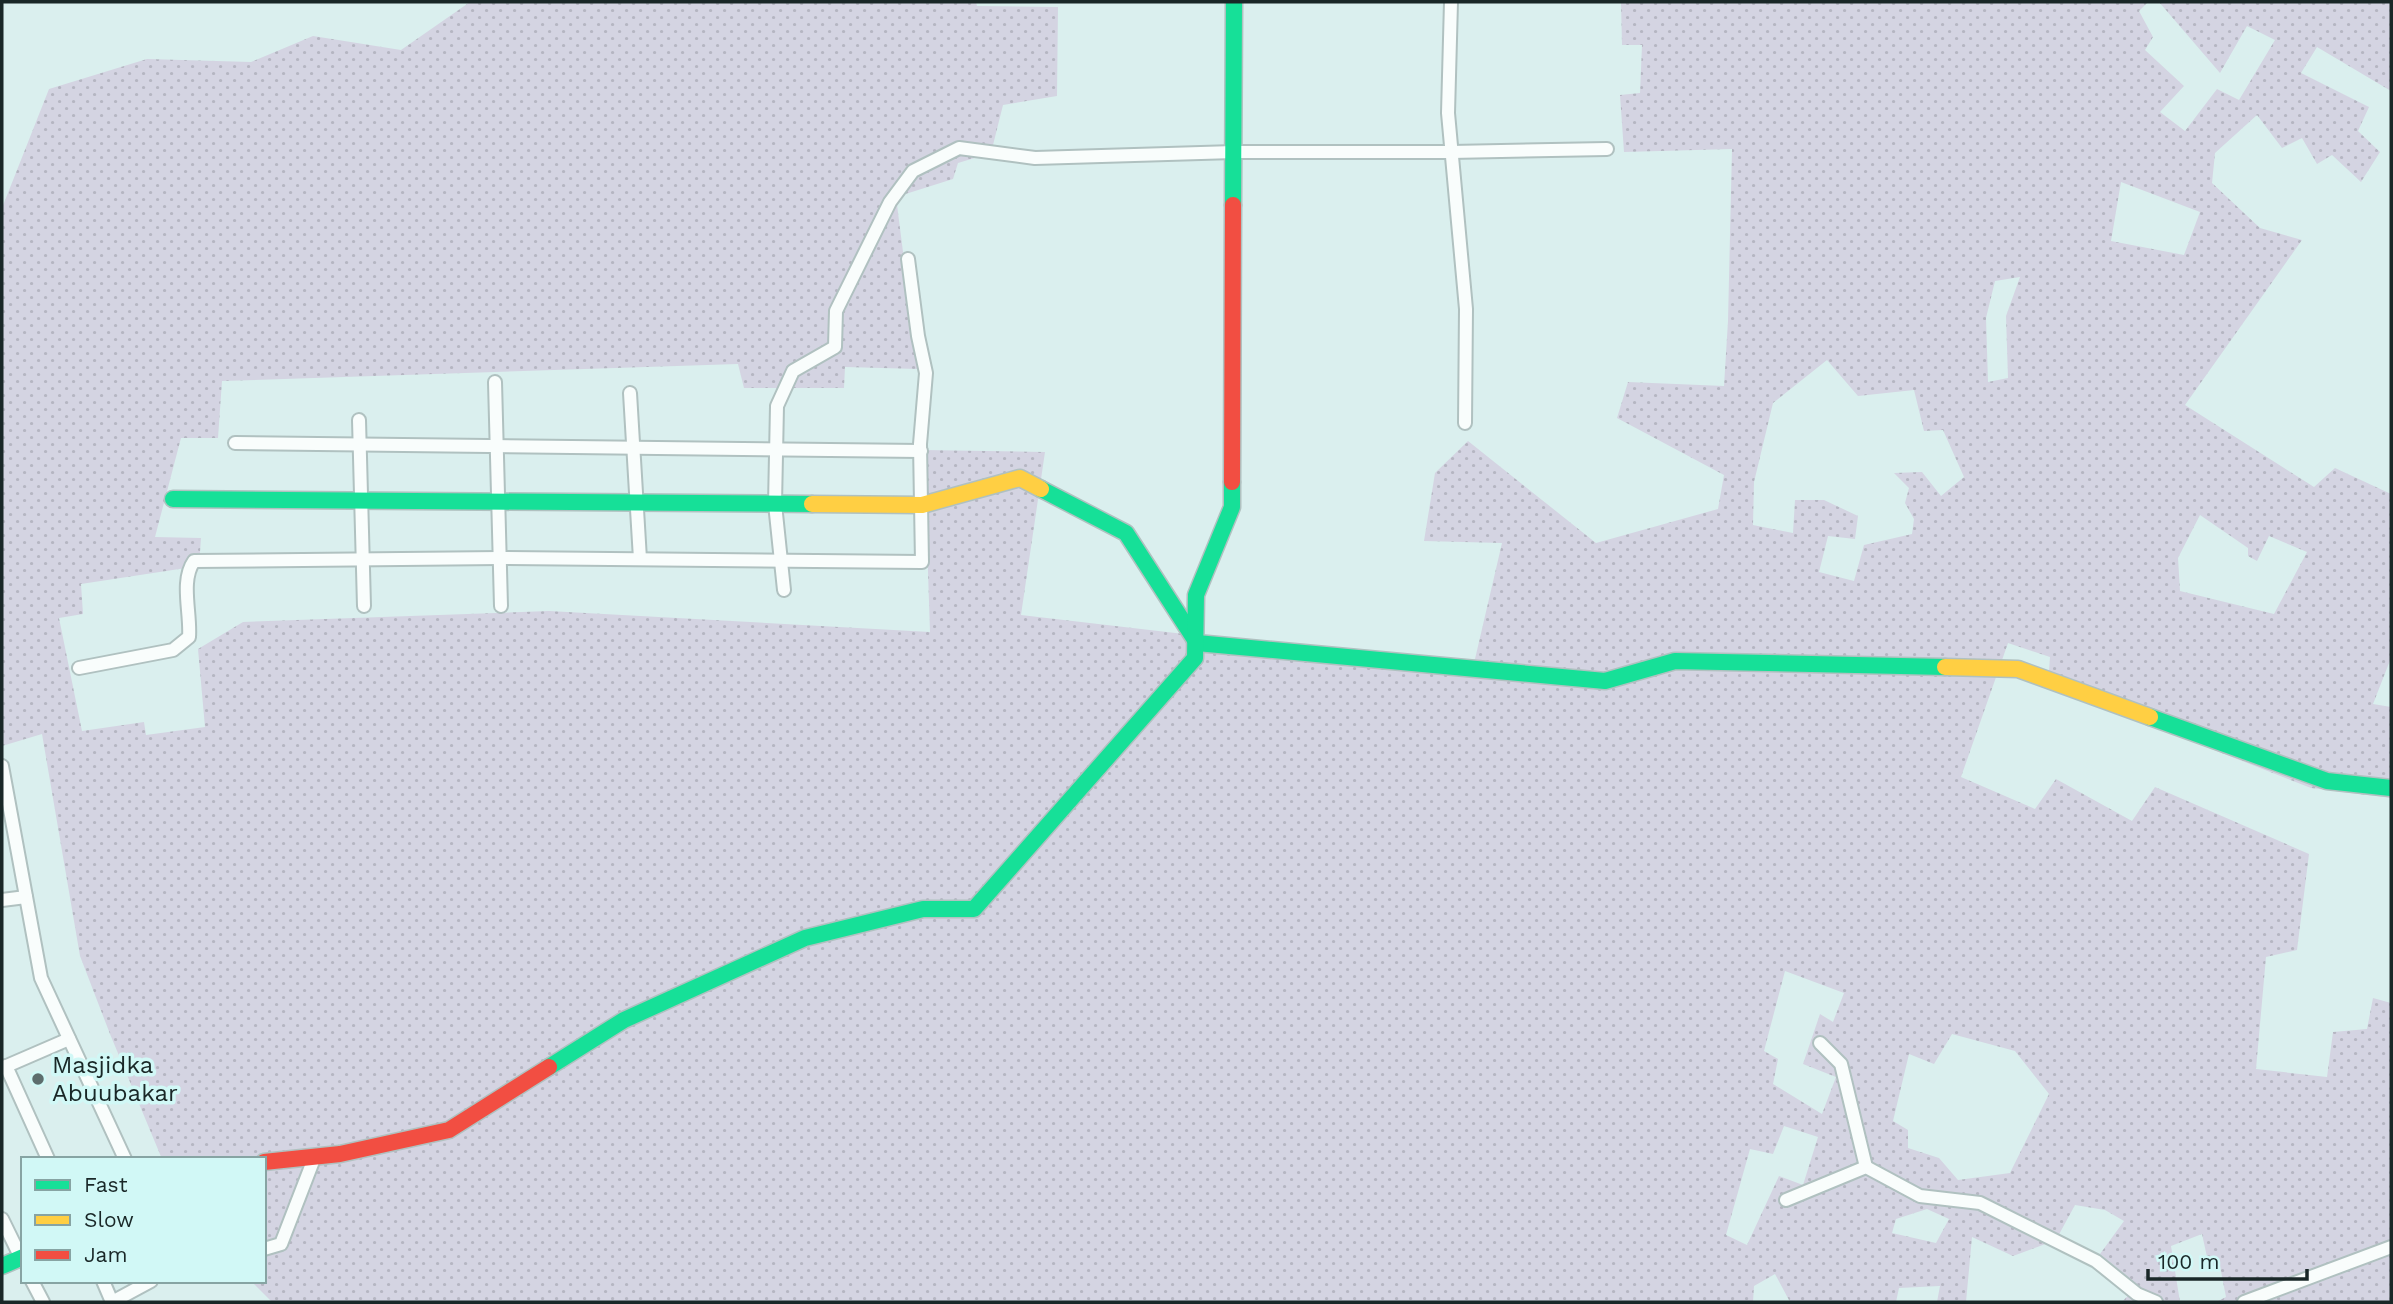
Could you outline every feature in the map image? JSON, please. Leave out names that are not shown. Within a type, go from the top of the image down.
[{"type":"street","points":[[266,1162],[340,1154],[449,1130],[624,1020],[805,938],[923,909],[974,909],[1195,658],[1196,595],[1232,506],[1234,2]]},
{"type":"street","points":[[1451,2],[1448,113],[1465,309],[1465,423]]},
{"type":"street","points":[[784,590],[775,504],[777,406],[793,371],[835,347],[836,311],[890,202],[913,172],[959,148],[1035,158],[1234,152],[1607,149]]},
{"type":"street","points":[[79,668],[173,650],[189,637],[187,581],[188,569],[194,561],[500,558],[922,562],[920,451],[926,373],[908,259]]},
{"type":"street","points":[[495,382],[501,606]]},
{"type":"street","points":[[630,393],[640,559]]},
{"type":"street","points":[[359,420],[364,606]]},
{"type":"street","points":[[235,443],[920,451]]},
{"type":"street","points":[[173,499],[922,505],[1020,478],[1126,533],[1197,643]]},
{"type":"street","points":[[1197,643],[1605,681],[1675,661],[2018,669],[2327,781],[2391,788]]},
{"type":"street","points":[[2,766],[41,978],[124,1157]]},
{"type":"street","points":[[2,900],[26,897]]},
{"type":"street","points":[[47,1157],[4,1067],[69,1039]]},
{"type":"street","points":[[1820,1043],[1841,1065],[1866,1167],[1920,1195],[1980,1203],[2096,1261],[2137,1294],[2156,1302]]},
{"type":"street","points":[[266,1248],[281,1244],[314,1156]]},
{"type":"street","points":[[1786,1199],[1866,1167]]},
{"type":"street","points":[[2,1219],[21,1257]]},
{"type":"street","points":[[2244,1302],[2391,1247]]},
{"type":"street","points":[[2,1266],[21,1259]]},
{"type":"street","points":[[33,1283],[43,1302]]},
{"type":"street","points":[[104,1283],[112,1302],[147,1283]]},
{"type":"shaded area","points":[[470,2],[976,2],[977,6],[1058,7],[1057,96],[1003,105],[991,153],[958,163],[953,179],[896,197],[918,369],[845,367],[844,388],[744,388],[738,364],[222,381],[218,438],[181,438],[155,537],[201,538],[199,566],[81,584],[83,614],[59,618],[82,731],[144,722],[146,735],[205,727],[198,649],[243,622],[549,611],[930,632],[924,450],[1045,452],[1021,615],[1407,660],[1475,659],[1502,543],[1424,541],[1435,473],[1468,441],[1596,543],[1718,509],[1724,475],[1617,418],[1628,382],[1724,386],[1732,149],[1624,152],[1620,95],[1640,93],[1642,45],[1622,45],[1621,2],[2148,2],[2139,11],[2153,37],[2145,50],[2184,86],[2160,112],[2185,131],[2217,89],[2239,100],[2275,40],[2247,26],[2220,73],[2159,2],[2391,2],[2391,91],[2317,47],[2301,73],[2369,107],[2358,131],[2380,152],[2361,182],[2332,155],[2317,164],[2302,138],[2282,148],[2257,115],[2215,153],[2212,183],[2260,228],[2302,240],[2185,405],[2314,487],[2335,468],[2391,494],[2391,658],[2373,704],[2391,707],[2391,798],[2311,788],[2048,685],[2050,657],[2008,643],[1961,777],[2035,809],[2056,779],[2132,821],[2155,787],[2309,854],[2297,950],[2266,957],[2256,1069],[2327,1077],[2333,1032],[2367,1029],[2373,998],[2391,1003],[2391,1302],[2216,1302],[2226,1297],[2220,1266],[2209,1266],[2202,1234],[2171,1246],[2180,1302],[2122,1302],[2138,1285],[2100,1254],[2124,1221],[2105,1210],[2075,1205],[2056,1240],[2013,1256],[1972,1237],[1966,1302],[1937,1302],[1940,1286],[1899,1288],[1896,1302],[1790,1302],[1775,1274],[1754,1286],[1753,1302],[272,1302],[253,1283],[266,1283],[266,1157],[161,1157],[80,956],[42,734],[2,746],[2,208],[49,89],[147,59],[251,62],[313,36],[401,50]],"holes":[[[2121,182],[2200,212],[2184,255],[2111,241]],[[2020,277],[2006,316],[2008,378],[1988,382],[1986,318],[1995,281]],[[1827,360],[1858,396],[1914,390],[1924,431],[1943,430],[1964,477],[1941,496],[1922,472],[1894,473],[1909,488],[1905,503],[1914,519],[1912,534],[1864,545],[1854,581],[1819,572],[1828,536],[1855,539],[1858,516],[1824,500],[1795,500],[1793,533],[1753,525],[1754,482],[1773,403]],[[2200,515],[2248,548],[2248,556],[2257,561],[2269,536],[2307,552],[2274,614],[2180,591],[2178,558]],[[1785,971],[1844,993],[1833,1022],[1820,1014],[1803,1064],[1836,1077],[1822,1114],[1773,1084],[1778,1059],[1764,1051]],[[1952,1034],[2015,1051],[2049,1094],[2010,1173],[1958,1180],[1939,1158],[1908,1148],[1908,1130],[1893,1121],[1909,1054],[1934,1064]],[[1784,1126],[1818,1137],[1803,1185],[1779,1176],[1747,1245],[1726,1235],[1750,1149],[1773,1154]],[[1927,1209],[1949,1219],[1936,1243],[1892,1233],[1896,1219]]]},
{"type":"traffic: fast","points":[[1233,205],[1234,2]]},
{"type":"traffic: fast","points":[[549,1067],[624,1020],[805,938],[923,909],[974,909],[1195,658],[1196,595],[1232,507],[1232,482]]},
{"type":"traffic: fast","points":[[1041,489],[1126,533],[1197,643],[1605,681],[1675,661],[1945,667]]},
{"type":"traffic: fast","points":[[173,499],[812,504]]},
{"type":"traffic: fast","points":[[2150,717],[2327,781],[2391,788]]},
{"type":"traffic: fast","points":[[2,1266],[21,1258]]},
{"type":"traffic: slow","points":[[812,504],[922,505],[1020,478],[1041,489]]},
{"type":"traffic: slow","points":[[1945,667],[2018,669],[2150,717]]},
{"type":"traffic: jam","points":[[1232,482],[1233,205]]},
{"type":"traffic: jam","points":[[266,1162],[340,1154],[449,1130],[549,1067]]},
{"type":"place","name":"Masjidka Abuubakar","points":[[38,1079]]}]
